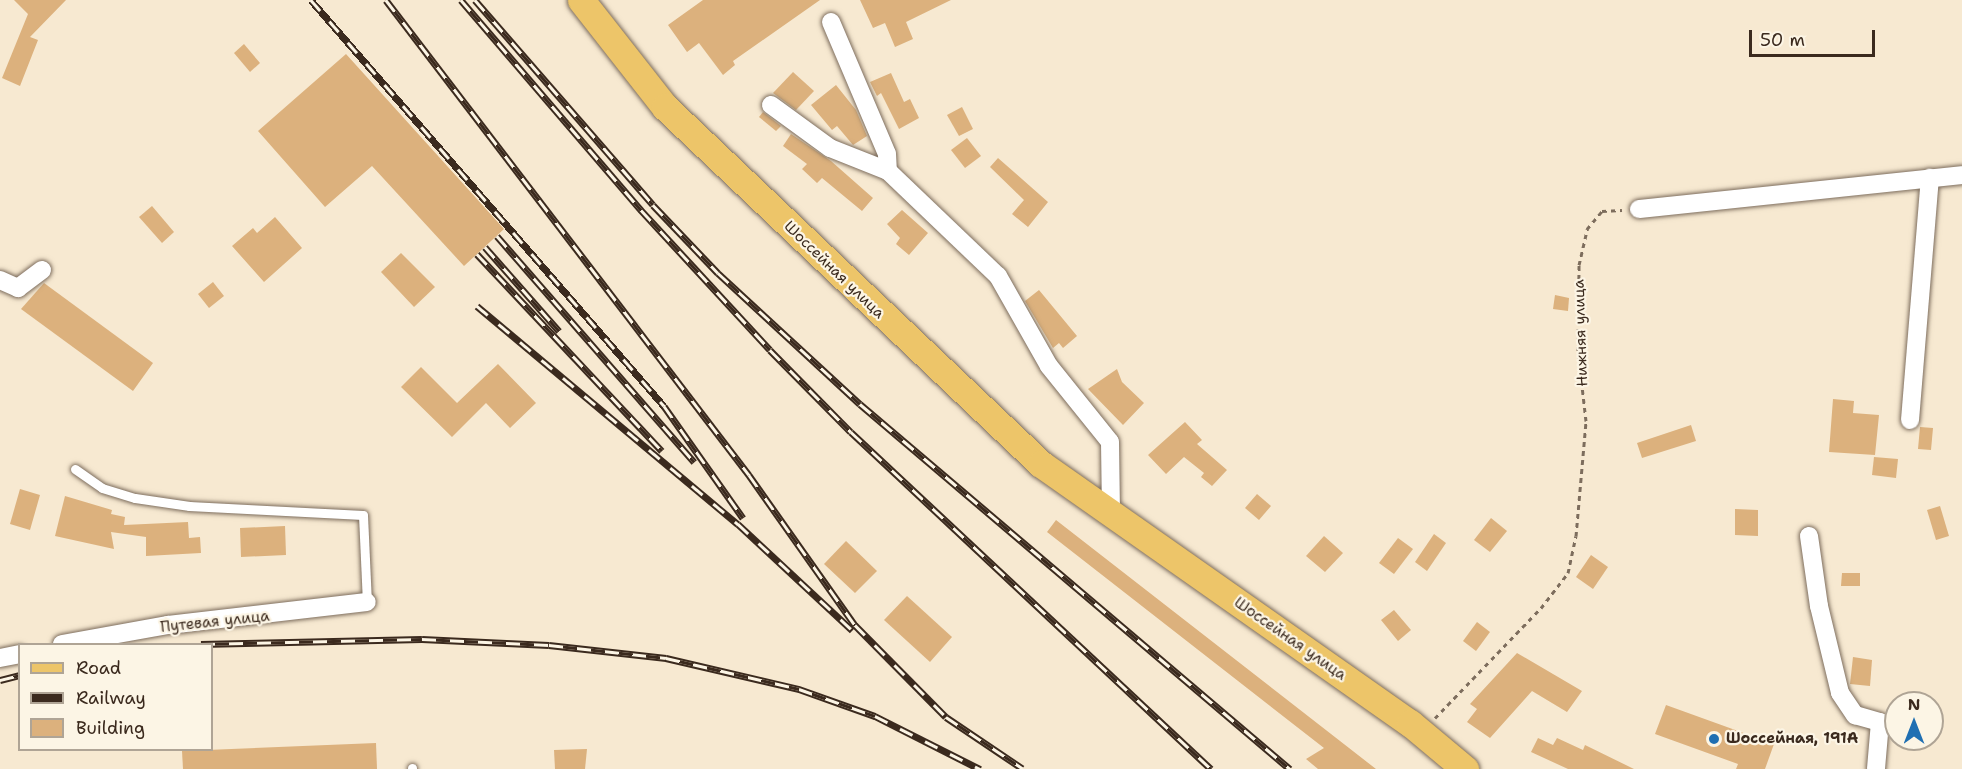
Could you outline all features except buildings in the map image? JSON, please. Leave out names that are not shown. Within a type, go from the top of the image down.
[{"type":"main road","name":"Шоссейная улица","points":[[581,0],[665,107],[1041,464],[1422,732],[1465,769]]},
{"type":"street","points":[[831,22],[886,154],[888,171]]},
{"type":"street","points":[[771,105],[830,148],[888,171],[998,276],[1049,366],[1110,442],[1111,515]]},
{"type":"street","points":[[1639,209],[1962,175]]},
{"type":"street","points":[[1910,420],[1930,178]]},
{"type":"street","points":[[0,280],[18,288],[42,270]]},
{"type":"street","points":[[1809,536],[1819,606],[1840,693],[1855,715],[1880,722],[1876,769]]},
{"type":"street","name":"Путевая улица","points":[[73,643],[168,625],[367,602]]},
{"type":"street","points":[[0,658],[18,654]]},
{"type":"lane","points":[[75,469],[102,488],[135,498],[189,507],[363,515],[367,602]]},
{"type":"path","name":"Нижняя улица","points":[[1422,732],[1541,608],[1568,573],[1576,536],[1586,421],[1578,351],[1579,265],[1587,229],[1602,211],[1639,209]]},
{"type":"railway","points":[[311,0],[664,406],[743,518]]},
{"type":"railway","points":[[386,0],[749,475],[855,625],[946,717],[1022,768]]},
{"type":"railway","points":[[461,0],[641,210],[770,350],[851,432],[1211,769]]},
{"type":"railway","points":[[475,0],[653,205],[718,273],[860,404],[1290,769]]},
{"type":"railway","points":[[497,236],[694,462]]},
{"type":"railway","points":[[485,247],[559,331]]},
{"type":"railway","points":[[477,254],[662,451]]},
{"type":"railway","points":[[477,306],[738,524],[852,630]]},
{"type":"railway","points":[[213,644],[422,639],[549,645],[666,658],[799,689],[875,716],[980,769]]},
{"type":"railway","points":[[0,680],[18,676]]},
{"type":"place","name":"Шоссейная, 191А","points":[[1714,739]]}]
